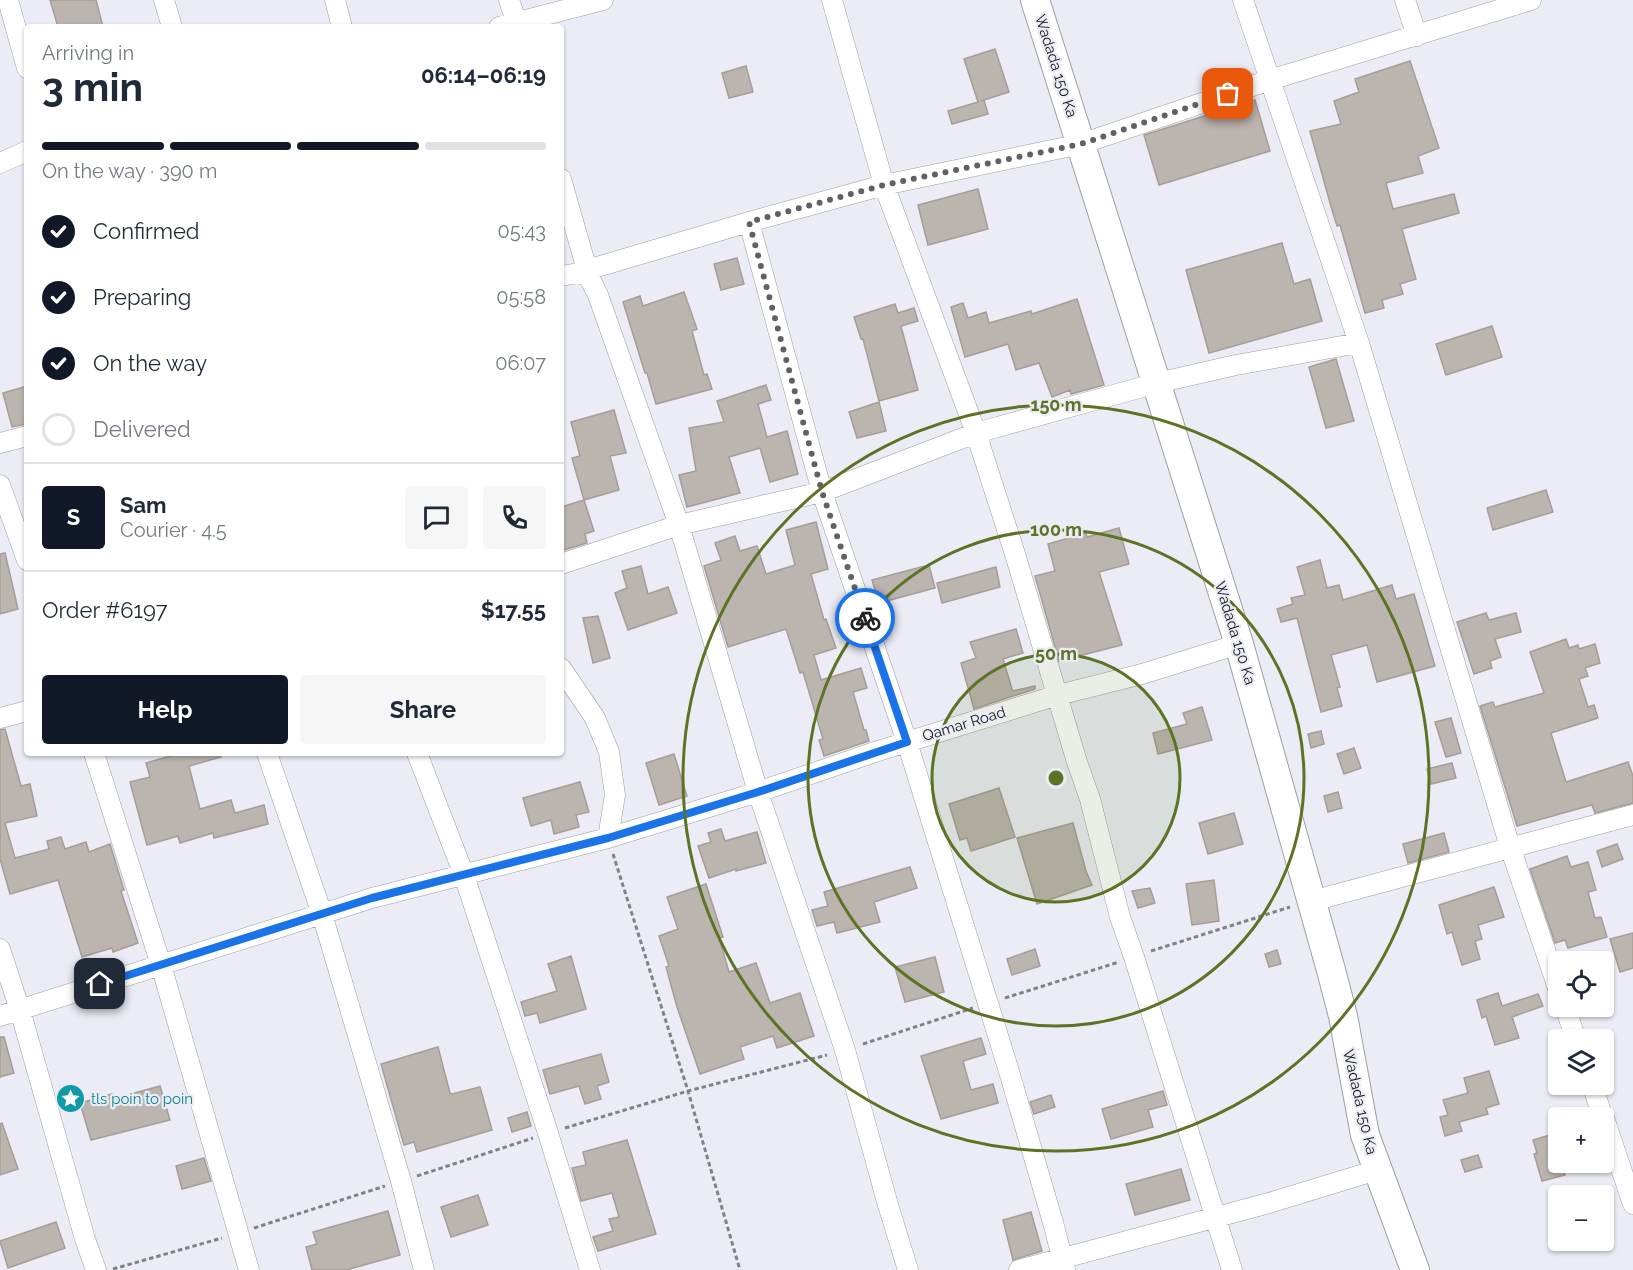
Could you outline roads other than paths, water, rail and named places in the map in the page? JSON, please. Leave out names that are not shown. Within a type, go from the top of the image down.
[{"type":"street","points":[[8,0],[24,57]]},
{"type":"street","points":[[164,0],[171,24]]},
{"type":"street","points":[[335,0],[341,24]]},
{"type":"street","points":[[509,0],[511,24]]},
{"type":"street","points":[[515,24],[603,0]]},
{"type":"street","points":[[832,0],[884,185],[976,433],[1090,799],[1120,917],[1232,1270]]},
{"type":"street","name":"Wadada 150 Ka","points":[[1035,0],[1239,644],[1343,1016],[1365,1135],[1415,1270]]},
{"type":"street","points":[[1243,0],[1359,343],[1510,847],[1548,959]]},
{"type":"street","points":[[1405,0],[1417,36]]},
{"type":"street","points":[[564,276],[588,274],[749,222],[884,185],[1081,144],[1270,80],[1531,0]]},
{"type":"street","points":[[0,163],[24,153]]},
{"type":"street","points":[[564,189],[588,274],[598,295],[679,525],[758,792],[845,1050],[908,1270]]},
{"type":"street","points":[[749,222],[822,492],[907,742],[988,1004],[1054,1226],[1063,1264]]},
{"type":"street","points":[[564,563],[679,525],[822,492],[976,433],[1156,383],[1321,348],[1359,343]]},
{"type":"street","points":[[0,443],[24,437]]},
{"type":"street","points":[[0,485],[24,552]]},
{"type":"street","name":"Qamar Road","points":[[0,1016],[372,898],[608,838],[1058,695],[1142,674],[1239,644]]},
{"type":"street","points":[[564,673],[595,718],[609,752],[615,795],[608,838]]},
{"type":"street","points":[[0,718],[24,712]]},
{"type":"street","points":[[95,756],[161,965],[249,1270]]},
{"type":"street","points":[[268,756],[322,914],[424,1270]]},
{"type":"street","points":[[418,756],[464,875],[590,1270]]},
{"type":"street","points":[[1312,902],[1633,815]]},
{"type":"street","points":[[0,949],[96,1270]]},
{"type":"street","points":[[1614,1150],[1633,1204]]},
{"type":"street","points":[[1019,1270],[1063,1264],[1377,1170]]},
{"type":"place","name":"tls poin to poin","points":[[70,1099]]}]
